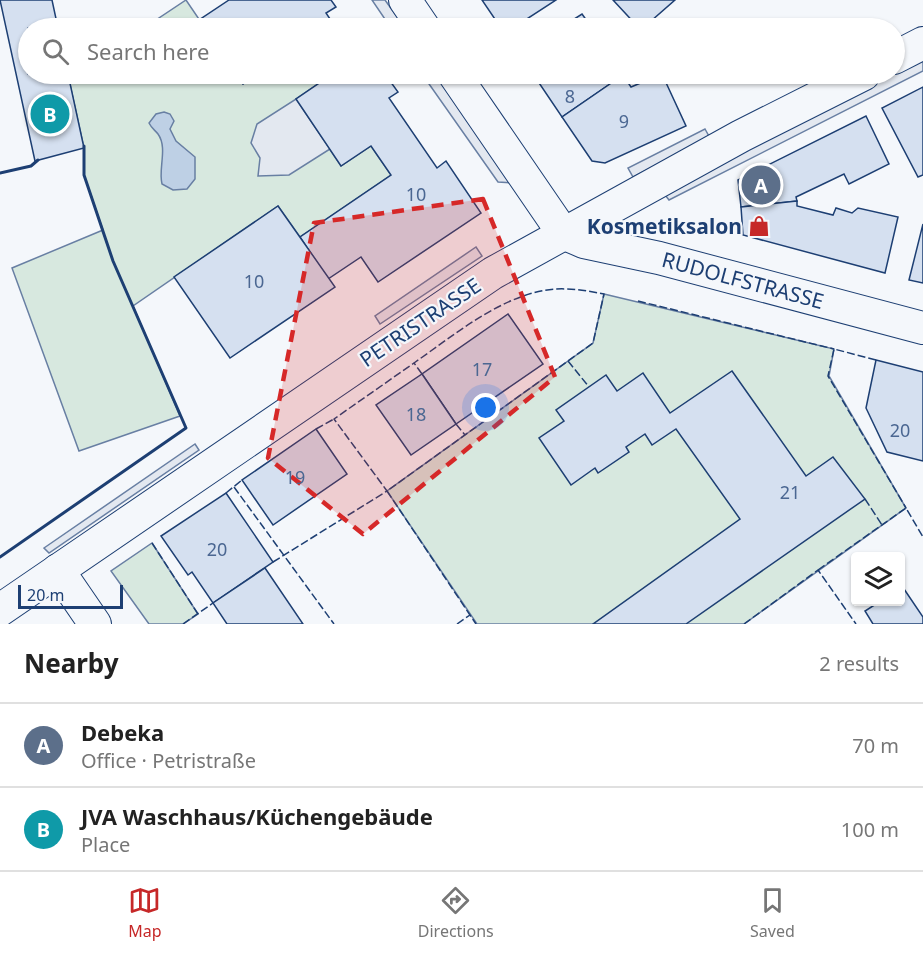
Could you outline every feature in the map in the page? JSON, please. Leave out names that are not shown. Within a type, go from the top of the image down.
[{"type":"street","points":[[405,0],[417,18]]},
{"type":"street","points":[[905,52],[923,43]]},
{"type":"street","points":[[461,84],[563,233]]},
{"type":"street","name":"PETRISTRASSE","points":[[0,610],[493,273],[563,233],[845,84]]},
{"type":"street","name":"RUDOLFSTRASSE","points":[[563,233],[584,242],[659,258],[923,328]]},
{"type":"street","points":[[58,570],[95,624]]},
{"type":"highlighted area","points":[[483,199],[555,377],[363,534],[268,458],[314,223]]},
{"type":"shaded area","points":[[186,0],[198,18],[159,18]]},
{"type":"shaded area","points":[[372,0],[385,0],[398,18],[384,18]]},
{"type":"shaded area","points":[[923,58],[923,71],[905,80],[905,67]]},
{"type":"shaded area","points":[[70,84],[318,84],[296,99],[341,166],[371,146],[391,175],[300,237],[278,206],[133,306],[180,416],[79,451],[12,268],[103,230],[84,175],[84,148]]},
{"type":"shaded area","points":[[429,84],[443,84],[513,183],[498,182]]},
{"type":"shaded area","points":[[872,84],[897,84],[669,200],[662,191]]},
{"type":"shaded area","points":[[296,99],[330,149],[289,175],[258,176],[260,158],[251,143],[257,124]]},
{"type":"shaded area","points":[[705,129],[710,138],[633,177],[628,168]]},
{"type":"shaded area","points":[[476,247],[482,256],[380,324],[375,316]]},
{"type":"shaded area","points":[[604,294],[834,349],[829,376],[906,508],[744,624],[477,624],[387,491],[593,343]]},
{"type":"shaded area","points":[[195,444],[199,450],[49,553],[44,548]]},
{"type":"shaded area","points":[[152,543],[198,614],[183,624],[149,624],[111,571]]},
{"type":"water","points":[[164,112],[170,114],[174,121],[170,129],[176,141],[195,157],[195,179],[187,189],[173,190],[162,184],[161,140],[149,123],[156,114]]},
{"type":"building","points":[[0,0],[52,0],[56,18],[18,18],[18,83]]},
{"type":"building","points":[[229,0],[331,0],[336,7],[326,13],[329,18],[202,18]]},
{"type":"building","points":[[482,0],[556,0],[528,18],[494,18]]},
{"type":"building","points":[[613,0],[675,0],[654,18],[630,18]]},
{"type":"building","points":[[18,84],[70,84],[84,148],[35,161]]},
{"type":"building","points":[[318,84],[392,84],[398,92],[389,98],[437,168],[446,161],[481,213],[378,282],[361,257],[328,279],[300,237],[391,175],[371,146],[341,166],[296,99]]},
{"type":"building","points":[[540,84],[610,84],[562,117]]},
{"type":"building","points":[[610,84],[629,84],[631,87],[638,84],[667,84],[686,126],[605,163],[592,161],[562,117]]},
{"type":"building","points":[[923,87],[923,175],[918,177],[882,108]]},
{"type":"building","points":[[866,116],[889,164],[849,184],[844,174],[796,197],[797,201],[741,207],[738,180]]},
{"type":"building","points":[[797,201],[797,206],[833,215],[836,208],[852,213],[858,208],[898,217],[885,273],[743,235],[741,207]]},
{"type":"building","points":[[278,206],[335,287],[230,358],[174,277]]},
{"type":"building","points":[[923,224],[923,283],[909,280]]},
{"type":"building","points":[[508,314],[543,364],[456,424],[422,374]]},
{"type":"building","points":[[876,360],[923,372],[923,461],[887,452],[866,408]]},
{"type":"building","points":[[732,371],[806,476],[833,457],[865,499],[686,624],[593,624],[740,519],[676,429],[652,445],[645,434],[626,447],[629,452],[598,473],[595,468],[571,485],[539,438],[564,421],[556,410],[606,375],[617,391],[643,373],[670,413]]},
{"type":"building","points":[[422,374],[456,424],[411,455],[376,405]]},
{"type":"building","points":[[316,429],[347,474],[273,525],[242,480]]},
{"type":"building","points":[[226,493],[273,562],[213,603],[192,572],[188,575],[161,536]]},
{"type":"building","points":[[265,568],[303,624],[227,624],[213,603]]},
{"type":"building","points":[[905,590],[923,617],[923,624],[873,624],[865,611],[873,606],[905,606]]},
{"type":"fence","points":[[422,374],[414,363],[467,326],[506,303],[546,290],[572,289],[604,294],[593,343],[387,491],[476,624]]},
{"type":"fence","points":[[638,301],[834,349]]},
{"type":"fence","points":[[876,360],[834,349],[828,376],[906,508]]},
{"type":"fence","points":[[568,361],[589,387]]},
{"type":"fence","points":[[273,562],[387,491],[334,419],[414,363]]},
{"type":"fence","points":[[316,429],[334,419]]},
{"type":"fence","points":[[456,424],[465,435]]},
{"type":"fence","points":[[226,493],[242,480]]},
{"type":"fence","points":[[234,487],[334,624]]},
{"type":"fence","points":[[865,499],[882,525]]},
{"type":"fence","points":[[818,570],[906,508],[923,537]]},
{"type":"fence","points":[[152,543],[198,614]]},
{"type":"fence","points":[[744,624],[818,570],[856,624]]},
{"type":"fence","points":[[183,624],[213,603]]},
{"type":"fence","points":[[457,624],[470,615]]},
{"type":"wall","points":[[0,557],[186,428],[113,261],[84,175],[84,146]]},
{"type":"wall","points":[[0,173],[31,166],[38,160]]},
{"type":"place","name":"JVA Waschhaus/Küchengebäude","points":[[50,114]]},
{"type":"place","name":"Debeka","points":[[761,185]]},
{"type":"place","name":"Kosmetiksalon","points":[[759,226]]}]
